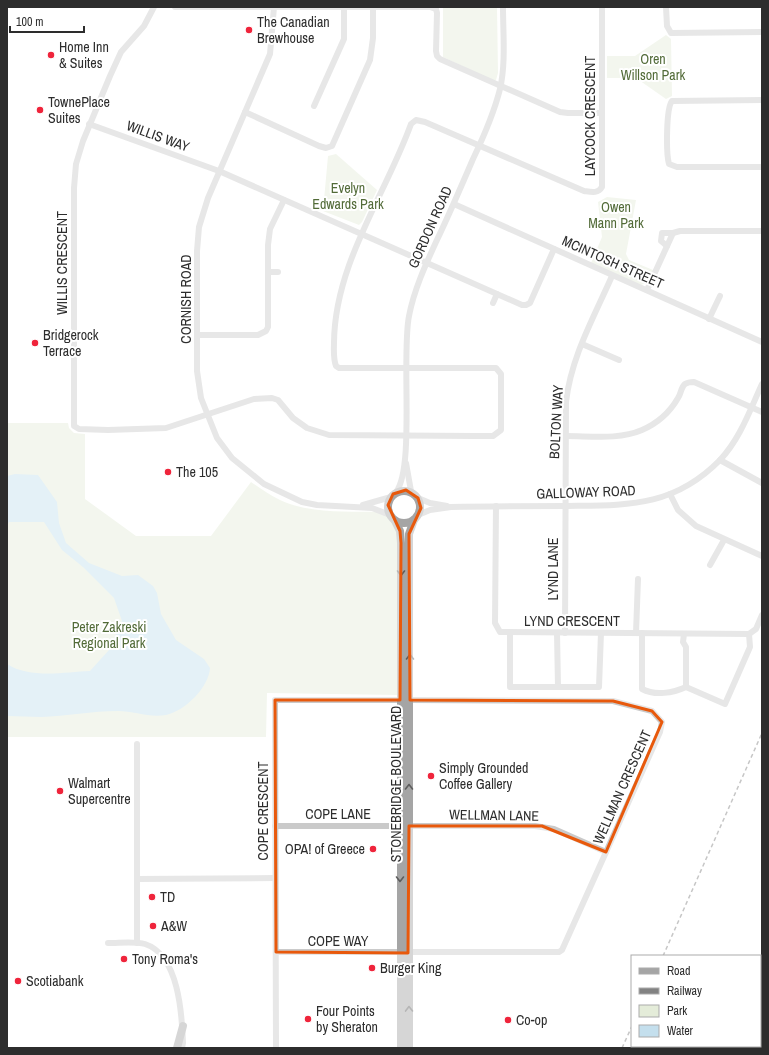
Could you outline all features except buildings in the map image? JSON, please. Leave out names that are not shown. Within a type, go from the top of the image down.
[{"type":"main road","points":[[406,490],[411,491],[418,498],[421,508],[416,518],[406,523],[393,518],[388,505],[393,495],[406,490]]},
{"type":"main road","name":"STONEBRIDGE BOULEVARD","points":[[393,518],[400,531],[401,543],[400,700],[405,826],[405,953],[409,1048]]},
{"type":"main road","name":"STONEBRIDGE BOULEVARD","points":[[405,826],[410,700],[409,534],[416,518]]},
{"type":"main road","name":"STONEBRIDGE BOULEVARD","points":[[401,1048],[405,953]]},
{"type":"main road","points":[[182,1047],[183,1026]]},
{"type":"street","name":"WILLIS CRESCENT","points":[[154,7],[144,26],[121,52],[89,124],[76,164],[74,188],[74,426],[79,429],[108,430],[166,428],[207,415]]},
{"type":"street","points":[[175,7],[430,7],[436,9],[437,13],[437,56],[445,62],[560,112],[568,114],[602,113]]},
{"type":"street","name":"CORNISH ROAD","points":[[274,7],[270,54],[208,198],[200,227],[198,251],[199,385],[207,415],[217,438],[232,458],[264,484],[302,502],[332,506],[357,506],[378,509],[393,518]]},
{"type":"street","points":[[314,106],[344,39],[344,7]]},
{"type":"street","points":[[245,112],[319,146],[326,148],[332,146],[370,60],[373,38],[373,7]]},
{"type":"street","name":"GORDON ROAD","points":[[393,495],[402,481],[405,462],[405,368],[409,317],[414,295],[480,145],[501,87],[503,7]]},
{"type":"street","name":"LAYCOCK CRESCENT","points":[[480,145],[584,191],[600,191],[602,187],[602,7]]},
{"type":"street","points":[[666,7],[666,26],[671,33],[762,32]]},
{"type":"street","points":[[762,100],[672,101],[668,108],[668,160],[669,164],[677,167],[762,167]]},
{"type":"street","points":[[207,415],[254,399],[272,398],[278,400],[293,418],[307,428],[323,434],[336,436],[496,435],[501,427],[501,374],[496,368],[339,368],[336,366],[334,334],[340,293],[362,234],[411,124],[416,120],[425,122],[480,145]]},
{"type":"street","name":"WILLIS WAY","points":[[89,124],[219,171],[522,306],[526,306],[532,298],[554,249]]},
{"type":"street","points":[[198,335],[258,335],[266,331],[268,327],[268,245],[270,229],[284,200]]},
{"type":"street","name":"MCINTOSH STREET","points":[[454,204],[762,342]]},
{"type":"street","points":[[667,246],[661,241],[662,233],[673,233],[680,231],[762,231]]},
{"type":"street","points":[[647,290],[673,233]]},
{"type":"street","points":[[268,272],[278,272]]},
{"type":"street","name":"BOLTON WAY","points":[[565,506],[566,402],[568,385],[582,344],[612,276]]},
{"type":"street","points":[[493,303],[497,294]]},
{"type":"street","points":[[709,319],[720,296]]},
{"type":"street","points":[[582,344],[619,360]]},
{"type":"street","points":[[566,436],[617,436],[642,430],[666,414],[680,396],[682,388],[690,382],[694,382],[762,412]]},
{"type":"street","name":"GALLOWAY ROAD","points":[[416,518],[430,510],[451,507],[630,505],[670,494],[697,479],[720,460],[738,434],[752,408],[762,384]]},
{"type":"street","points":[[720,460],[762,483]]},
{"type":"street","name":"GORDON ROAD","points":[[405,462],[411,491]]},
{"type":"street","points":[[670,494],[678,510],[688,521],[724,540],[762,556]]},
{"type":"street","name":"CORNISH ROAD","points":[[357,506],[393,495]]},
{"type":"street","name":"GALLOWAY ROAD","points":[[418,498],[430,503],[451,507]]},
{"type":"street","name":"LYND CRESCENT","points":[[496,506],[496,627],[500,632],[749,634]]},
{"type":"street","name":"LYND LANE","points":[[565,506],[565,633]]},
{"type":"street","points":[[710,565],[724,540]]},
{"type":"street","points":[[638,579],[642,689],[649,693],[663,693],[686,687],[724,704],[750,647],[749,634],[756,629],[762,615]]},
{"type":"street","points":[[510,633],[510,687],[599,687],[601,633]]},
{"type":"street","points":[[557,633],[558,687]]},
{"type":"street","points":[[684,634],[683,642],[686,647],[686,687]]},
{"type":"street","name":"COPE CRESCENT","points":[[276,1048],[275,700],[400,700]]},
{"type":"street","name":"WELLMAN CRESCENT","points":[[405,953],[559,952],[562,950],[660,732],[662,722],[658,714],[645,708],[613,701],[410,700]]},
{"type":"street","points":[[137,744],[137,943]]},
{"type":"street","name":"COPE LANE","points":[[275,826],[405,826]]},
{"type":"street","name":"WELLMAN LANE","points":[[405,826],[542,826],[556,830],[606,852]]},
{"type":"street","points":[[137,879],[275,878]]},
{"type":"street","points":[[108,943],[137,943],[151,947],[163,957],[169,967],[178,997],[183,1026]]},
{"type":"street","name":"COPE WAY","points":[[276,952],[405,953]]},
{"type":"highlighted area","points":[[406,490],[418,498],[421,508],[409,534],[410,700],[613,701],[652,711],[662,722],[606,852],[542,826],[409,826],[408,953],[276,952],[275,700],[400,700],[401,543],[400,531],[388,505],[393,494]]},
{"type":"green space","points":[[443,7],[497,7],[498,73],[496,80],[494,81],[443,57]]},
{"type":"green space","name":"Oren Willson Park","points":[[666,35],[671,39],[672,96],[666,99],[636,78],[607,78],[607,56],[635,56]]},
{"type":"green space","name":"Evelyn Edwards Park","points":[[336,154],[377,190],[362,222],[359,225],[323,211],[328,156]]},
{"type":"green space","name":"Owen Mann Park","points":[[607,197],[636,200],[626,254],[629,260],[653,270],[644,284],[641,285],[591,263],[602,237],[598,202]]},
{"type":"green space","name":"Peter Zakreski Regional Park","points":[[7,423],[68,423],[69,428],[74,433],[85,434],[85,499],[136,536],[211,536],[251,482],[280,500],[304,508],[329,511],[380,512],[389,517],[400,531],[397,695],[267,693],[266,737],[7,737]]},
{"type":"water","points":[[15,474],[38,475],[57,502],[59,523],[66,543],[89,563],[122,576],[138,575],[153,586],[157,593],[161,614],[176,640],[204,659],[210,668],[209,675],[201,690],[181,709],[173,713],[160,716],[118,711],[41,717],[7,716],[7,664],[26,672],[48,674],[90,671],[109,650],[122,621],[114,598],[83,567],[62,550],[44,522],[9,522],[7,526],[7,476]]},
{"type":"railway","points":[[663,955],[762,733]]},
{"type":"railway","points":[[622,1048],[631,1028]]},
{"type":"place","name":"The Canadian Brewhouse","points":[[249,30]]},
{"type":"place","name":"Home Inn & Suites","points":[[51,55]]},
{"type":"place","name":"TownePlace Suites","points":[[40,110]]},
{"type":"place","name":"Bridgerock Terrace","points":[[35,343]]},
{"type":"place","name":"The 105","points":[[168,472]]},
{"type":"place","name":"Simply Grounded Coffee Gallery","points":[[431,776]]},
{"type":"place","name":"Walmart Supercentre","points":[[60,791]]},
{"type":"place","name":"OPA! of Greece","points":[[373,849]]},
{"type":"place","name":"TD","points":[[152,897]]},
{"type":"place","name":"A&W","points":[[153,926]]},
{"type":"place","name":"Tony Roma's","points":[[124,959]]},
{"type":"place","name":"Burger King","points":[[372,968]]},
{"type":"place","name":"Scotiabank","points":[[18,981]]},
{"type":"place","name":"Four Points by Sheraton","points":[[308,1019]]},
{"type":"place","name":"Co-op","points":[[508,1020]]}]
